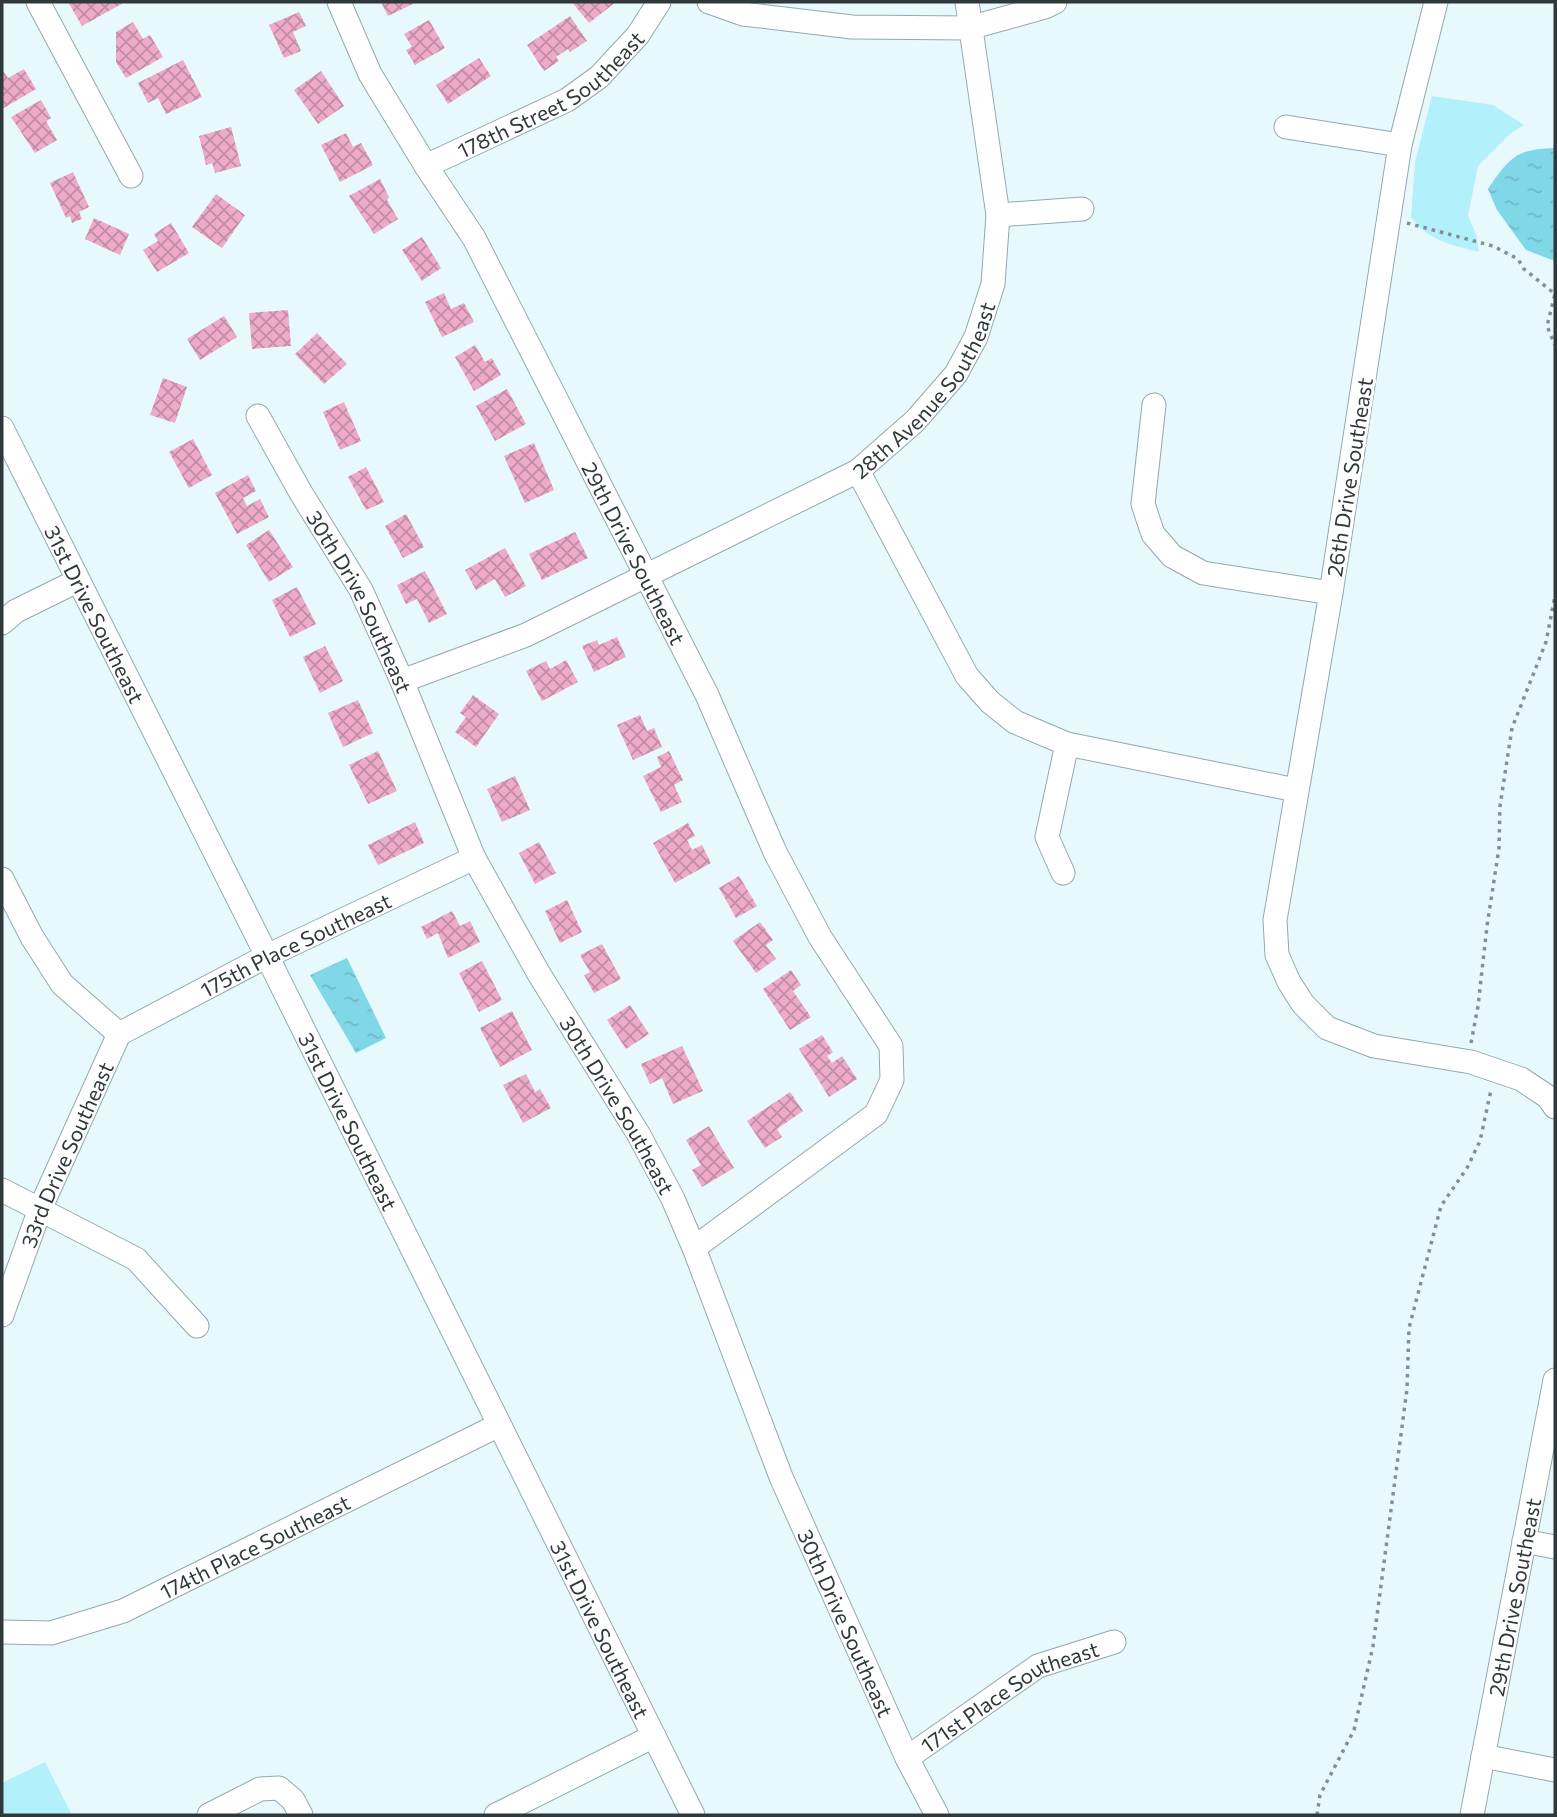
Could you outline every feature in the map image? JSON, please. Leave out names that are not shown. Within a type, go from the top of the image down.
[{"type":"street","points":[[38,2],[131,176]]},
{"type":"street","name":"29th Drive Southeast","points":[[339,2],[369,74],[474,238],[707,695],[775,852],[820,937],[891,1046],[892,1080],[876,1114],[694,1248]]},
{"type":"street","name":"178th Street Southeast","points":[[426,166],[567,100],[599,77],[638,35],[659,2]]},
{"type":"street","points":[[709,2],[743,14],[852,27],[970,28],[1055,2]]},
{"type":"street","name":"28th Avenue Southeast","points":[[967,2],[998,215],[993,284],[976,337],[956,374],[915,421],[858,471],[967,676],[990,702],[1015,722],[1067,744],[1296,790]]},
{"type":"street","name":"26th Drive Southeast","points":[[1436,2],[1400,145],[1331,593],[1275,920],[1278,955],[1289,982],[1303,1004],[1327,1028],[1374,1046],[1467,1062]]},
{"type":"street","points":[[1286,127],[1400,145]]},
{"type":"street","points":[[998,215],[1082,209]]},
{"type":"street","points":[[1154,405],[1143,504],[1153,534],[1172,556],[1203,573],[1331,593]]},
{"type":"street","name":"30th Drive Southeast","points":[[258,416],[301,493],[361,590],[402,681],[474,858],[539,974],[639,1135],[673,1199],[780,1477],[907,1758],[937,1815]]},
{"type":"street","name":"31st Drive Southeast","points":[[2,428],[693,1815]]},
{"type":"street","points":[[402,681],[526,635],[858,471]]},
{"type":"street","points":[[2,623],[16,611],[77,581]]},
{"type":"street","points":[[1063,873],[1047,837],[1067,744]]},
{"type":"street","name":"175th Place Southeast","points":[[119,1034],[267,956],[474,858]]},
{"type":"street","points":[[2,879],[32,937],[62,984],[119,1034]]},
{"type":"street","name":"33rd Drive Southeast","points":[[2,1315],[40,1209],[119,1034]]},
{"type":"street","points":[[1467,1062],[1521,1079],[1548,1097],[1555,1107]]},
{"type":"street","points":[[2,1190],[136,1259],[197,1326]]},
{"type":"street","name":"29th Drive Southeast","points":[[1472,1815],[1555,1380]]},
{"type":"street","name":"174th Place Southeast","points":[[2,1632],[51,1633],[123,1611],[499,1425]]},
{"type":"street","points":[[1524,1541],[1555,1547]]},
{"type":"street","name":"171st Place Southeast","points":[[907,1758],[1038,1665],[1114,1642]]},
{"type":"street","points":[[496,1815],[654,1736]]},
{"type":"street","points":[[1483,1756],[1555,1770]]},
{"type":"street","points":[[209,1815],[260,1789],[279,1788],[293,1800],[301,1815]]},
{"type":"path","points":[[1389,218],[1493,246],[1518,259],[1524,269],[1555,294],[1547,326],[1555,345]]},
{"type":"path","points":[[1467,1062],[1478,1006],[1499,848],[1500,806],[1512,727],[1546,642],[1555,596]]},
{"type":"path","points":[[1317,1815],[1320,1795],[1354,1730],[1373,1646],[1407,1389],[1409,1328],[1441,1206],[1467,1168],[1480,1141],[1495,1070]]},
{"type":"shaded area","points":[[1432,96],[1493,105],[1524,125],[1511,133],[1478,166],[1468,216],[1476,234],[1479,252],[1433,237],[1411,217],[1415,162]]},
{"type":"shaded area","points":[[45,1762],[72,1815],[2,1815],[2,1783]]},
{"type":"water","points":[[1555,148],[1555,261],[1526,250],[1497,210],[1488,189],[1515,157],[1531,150]]},
{"type":"water","points":[[347,958],[386,1038],[356,1053],[310,975]]},
{"type":"building","points":[[68,2],[125,2],[82,26]]},
{"type":"building","points":[[381,2],[417,2],[388,16]]},
{"type":"building","points":[[572,2],[616,2],[589,23]]},
{"type":"building","points":[[299,12],[306,26],[293,32],[301,51],[284,58],[269,25]]},
{"type":"building","points":[[570,16],[587,41],[556,57],[559,61],[544,71],[527,45]]},
{"type":"building","points":[[429,20],[445,48],[415,65],[406,50],[412,47],[404,34]]},
{"type":"building","points":[[133,22],[143,39],[150,35],[163,57],[126,78],[116,62],[116,32]]},
{"type":"building","points":[[479,58],[491,76],[448,104],[436,85]]},
{"type":"building","points":[[183,60],[202,97],[166,114],[158,98],[148,103],[138,83]]},
{"type":"building","points":[[2,69],[8,78],[24,69],[36,89],[2,109]]},
{"type":"building","points":[[321,71],[344,106],[318,124],[294,90]]},
{"type":"building","points":[[41,100],[51,118],[46,121],[57,140],[35,153],[11,117]]},
{"type":"building","points":[[231,127],[241,166],[215,173],[212,163],[206,165],[199,136]]},
{"type":"building","points":[[346,133],[353,147],[361,143],[373,165],[340,182],[321,145]]},
{"type":"building","points":[[73,172],[89,207],[79,212],[82,219],[72,223],[70,216],[66,218],[50,183]]},
{"type":"building","points":[[380,179],[389,197],[387,200],[398,219],[374,234],[349,196]]},
{"type":"building","points":[[216,194],[245,215],[222,248],[192,227]]},
{"type":"building","points":[[94,218],[129,234],[120,255],[85,239]]},
{"type":"building","points":[[171,223],[189,253],[157,272],[143,250],[158,241],[154,234]]},
{"type":"building","points":[[422,237],[441,268],[422,281],[402,250]]},
{"type":"building","points":[[444,293],[451,309],[464,303],[474,322],[442,337],[425,302]]},
{"type":"building","points":[[288,310],[291,346],[252,349],[249,313]]},
{"type":"building","points":[[224,316],[237,337],[200,360],[187,339]]},
{"type":"building","points":[[317,333],[347,364],[324,384],[295,354]]},
{"type":"building","points":[[475,345],[485,362],[492,358],[501,375],[474,391],[455,357]]},
{"type":"building","points":[[163,378],[187,387],[175,423],[150,415]]},
{"type":"building","points":[[507,389],[526,424],[495,441],[476,406]]},
{"type":"building","points":[[344,402],[361,441],[340,450],[323,412]]},
{"type":"building","points":[[193,439],[212,475],[189,488],[169,452]]},
{"type":"building","points":[[534,443],[554,490],[525,503],[504,456]]},
{"type":"building","points":[[366,467],[384,502],[366,510],[348,477]]},
{"type":"building","points":[[248,475],[256,491],[243,498],[247,506],[260,499],[269,517],[237,534],[215,493]]},
{"type":"building","points":[[406,514],[424,547],[403,558],[385,526]]},
{"type":"building","points":[[269,530],[293,567],[269,582],[246,545]]},
{"type":"building","points":[[575,532],[588,558],[542,580],[529,554]]},
{"type":"building","points":[[505,548],[526,586],[505,597],[495,579],[476,590],[465,570]]},
{"type":"building","points":[[425,571],[447,614],[429,623],[417,599],[406,604],[397,585]]},
{"type":"building","points":[[297,587],[316,624],[290,637],[272,600]]},
{"type":"building","points":[[617,637],[626,657],[594,672],[582,646],[597,640],[599,645]]},
{"type":"building","points":[[325,646],[343,681],[320,693],[303,657]]},
{"type":"building","points":[[566,660],[578,682],[542,701],[526,671],[546,661],[550,669]]},
{"type":"building","points":[[473,695],[499,714],[476,747],[455,732],[466,717],[460,713]]},
{"type":"building","points":[[358,700],[373,733],[343,747],[328,713]]},
{"type":"building","points":[[640,715],[647,731],[654,728],[662,747],[633,760],[617,725]]},
{"type":"building","points":[[378,751],[397,791],[368,804],[349,765]]},
{"type":"building","points":[[669,751],[683,780],[674,785],[682,802],[661,812],[643,776],[661,767],[657,757]]},
{"type":"building","points":[[515,776],[530,810],[502,822],[487,789]]},
{"type":"building","points":[[415,822],[424,843],[378,865],[368,845]]},
{"type":"building","points":[[688,823],[695,836],[687,840],[692,850],[702,845],[711,863],[675,883],[653,843]]},
{"type":"building","points":[[539,842],[556,873],[535,884],[519,853]]},
{"type":"building","points":[[739,876],[757,906],[736,918],[719,888]]},
{"type":"building","points":[[567,900],[582,932],[560,943],[545,911]]},
{"type":"building","points":[[452,911],[460,926],[470,921],[480,942],[448,958],[438,933],[427,939],[421,927]]},
{"type":"building","points":[[760,922],[773,940],[766,945],[776,959],[756,973],[733,941]]},
{"type":"building","points":[[602,944],[621,979],[594,993],[584,975],[590,972],[580,955]]},
{"type":"building","points":[[482,961],[502,1000],[479,1012],[459,973]]},
{"type":"building","points":[[791,970],[801,985],[793,991],[811,1017],[790,1030],[763,989]]},
{"type":"building","points":[[630,1005],[649,1034],[626,1049],[607,1020]]},
{"type":"building","points":[[512,1011],[532,1050],[500,1067],[480,1028]]},
{"type":"building","points":[[822,1035],[833,1052],[827,1056],[832,1063],[842,1056],[857,1079],[829,1097],[799,1049]]},
{"type":"building","points":[[682,1046],[703,1091],[673,1104],[662,1078],[650,1084],[641,1064]]},
{"type":"building","points":[[526,1074],[535,1092],[540,1089],[551,1108],[523,1123],[503,1085]]},
{"type":"building","points":[[790,1092],[803,1111],[777,1129],[782,1137],[765,1148],[747,1121]]},
{"type":"building","points":[[709,1126],[734,1168],[702,1187],[692,1170],[701,1165],[686,1140]]}]
